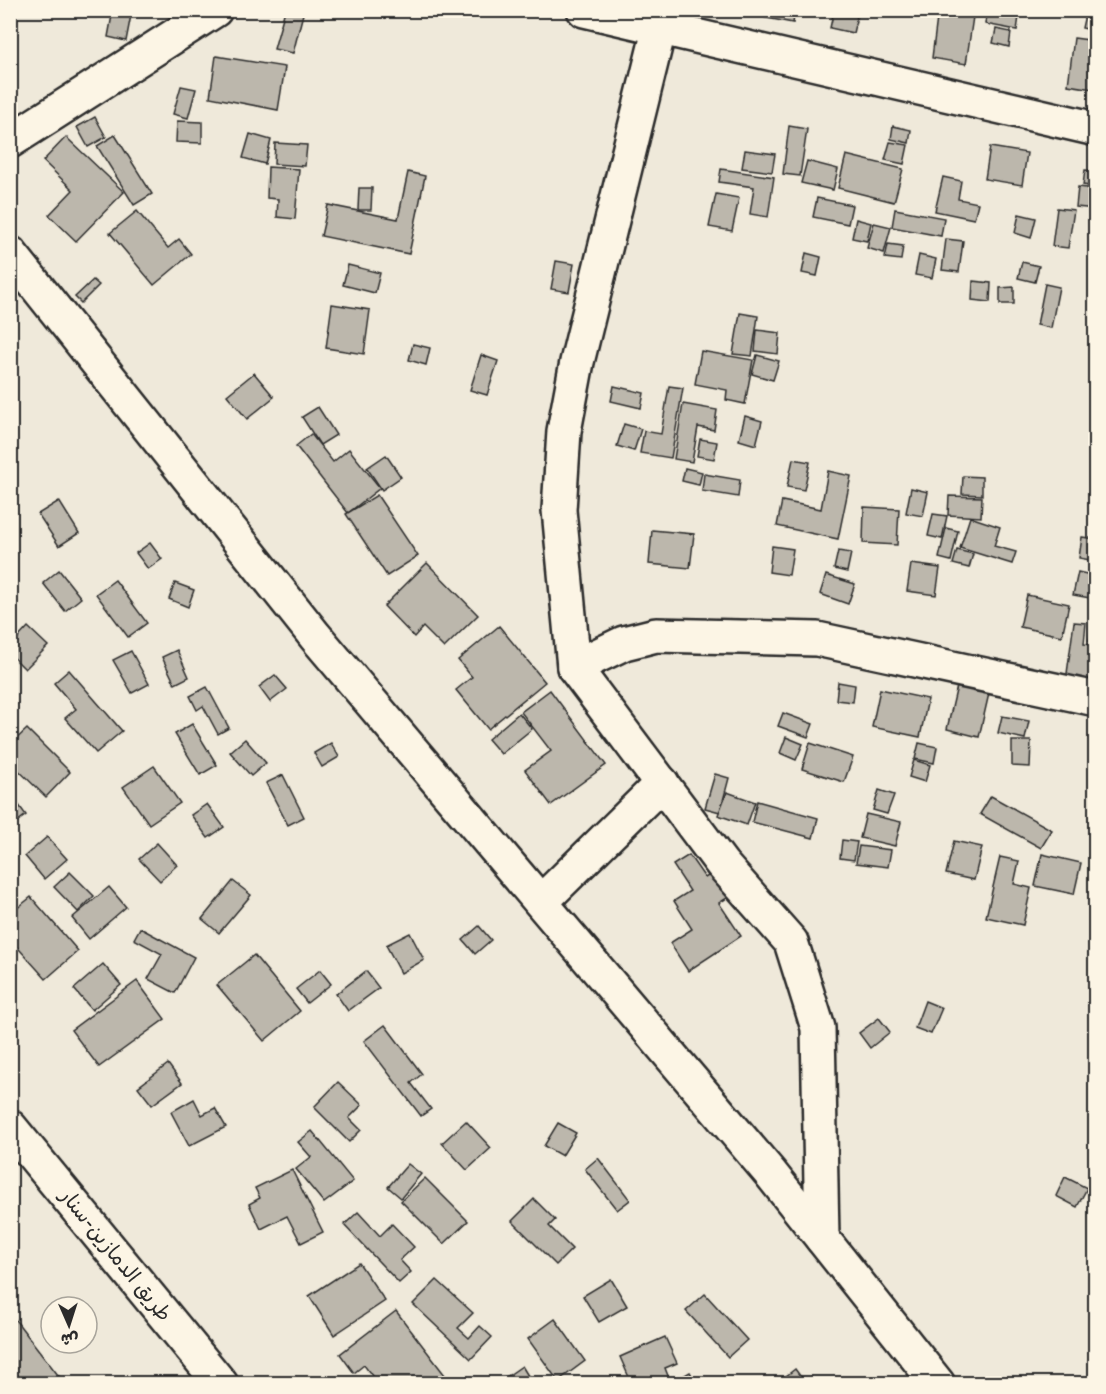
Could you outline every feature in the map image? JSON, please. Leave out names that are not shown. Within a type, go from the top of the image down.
[{"type":"main road","points":[[10,141],[215,10]]},
{"type":"main road","points":[[584,10],[662,20],[1095,129]]},
{"type":"main road","points":[[662,20],[577,362],[564,431],[559,510],[574,667],[722,864],[791,942],[818,1028],[822,1238]]},
{"type":"main road","points":[[10,253],[315,636],[822,1238],[938,1383]]},
{"type":"main road","points":[[574,667],[624,643],[656,635],[817,639],[1095,699]]},
{"type":"main road","points":[[540,902],[662,783]]},
{"type":"main road","name":"طريق الدمازين-سنار","points":[[10,1127],[221,1383]]},
{"type":"building","points":[[113,10],[132,10],[126,41],[108,37]]},
{"type":"building","points":[[285,10],[304,10],[293,53],[274,49]]},
{"type":"building","points":[[747,10],[795,10],[793,23],[746,14]]},
{"type":"building","points":[[834,10],[857,16],[853,33],[830,28]]},
{"type":"building","points":[[938,10],[974,10],[966,64],[932,58]]},
{"type":"building","points":[[987,10],[1020,10],[1017,30],[985,24]]},
{"type":"building","points":[[1086,10],[1096,10],[1096,31],[1082,28]]},
{"type":"building","points":[[996,29],[1011,32],[1009,47],[993,43]]},
{"type":"building","points":[[1074,38],[1096,41],[1093,89],[1068,85]]},
{"type":"building","points":[[216,56],[285,67],[278,110],[210,97]]},
{"type":"building","points":[[181,86],[196,89],[188,118],[173,114]]},
{"type":"building","points":[[95,117],[106,137],[88,147],[77,127]]},
{"type":"building","points":[[177,121],[202,122],[202,143],[176,142]]},
{"type":"building","points":[[789,126],[807,129],[800,176],[783,174]]},
{"type":"building","points":[[893,126],[911,130],[909,143],[891,139]]},
{"type":"building","points":[[250,134],[271,140],[265,164],[243,158]]},
{"type":"building","points":[[115,135],[152,194],[134,205],[97,146]]},
{"type":"building","points":[[66,137],[124,192],[76,241],[49,215],[73,190],[43,161]]},
{"type":"building","points":[[890,142],[908,145],[904,164],[885,160]]},
{"type":"building","points":[[275,143],[307,145],[305,166],[274,164]]},
{"type":"building","points":[[990,147],[1027,153],[1022,185],[985,179]]},
{"type":"building","points":[[745,150],[775,154],[772,172],[742,168]]},
{"type":"building","points":[[846,155],[903,169],[894,202],[838,188]]},
{"type":"building","points":[[807,161],[838,169],[833,190],[801,183]]},
{"type":"building","points":[[268,167],[299,169],[295,219],[277,217],[278,199],[267,198]]},
{"type":"building","points":[[721,169],[774,177],[768,217],[750,214],[754,187],[719,182]]},
{"type":"building","points":[[1085,170],[1096,171],[1096,187],[1083,185]]},
{"type":"building","points":[[408,172],[425,176],[409,254],[321,236],[328,205],[398,219]]},
{"type":"building","points":[[943,177],[961,181],[958,199],[978,203],[974,219],[935,211]]},
{"type":"building","points":[[1078,187],[1096,189],[1096,209],[1076,207]]},
{"type":"building","points":[[359,188],[372,188],[371,210],[358,210]]},
{"type":"building","points":[[716,194],[739,198],[732,231],[709,227]]},
{"type":"building","points":[[817,198],[852,205],[848,224],[813,217]]},
{"type":"building","points":[[1057,208],[1074,210],[1068,248],[1052,246]]},
{"type":"building","points":[[895,209],[944,218],[941,236],[892,227]]},
{"type":"building","points":[[137,211],[168,248],[179,239],[191,254],[154,285],[110,233]]},
{"type":"building","points":[[1019,214],[1036,218],[1031,238],[1015,233]]},
{"type":"building","points":[[856,219],[871,223],[867,241],[852,238]]},
{"type":"building","points":[[874,223],[891,227],[884,253],[867,248]]},
{"type":"building","points":[[946,239],[963,241],[959,272],[942,270]]},
{"type":"building","points":[[888,244],[903,246],[901,260],[885,258]]},
{"type":"building","points":[[806,253],[821,257],[817,276],[802,273]]},
{"type":"building","points":[[919,255],[936,259],[932,278],[915,275]]},
{"type":"building","points":[[556,261],[574,264],[569,292],[551,289]]},
{"type":"building","points":[[1022,262],[1039,266],[1035,282],[1018,278]]},
{"type":"building","points":[[348,265],[380,273],[375,293],[343,285]]},
{"type":"building","points":[[93,280],[99,285],[81,303],[75,297]]},
{"type":"building","points":[[973,281],[991,283],[990,302],[972,300]]},
{"type":"building","points":[[1045,284],[1059,287],[1051,328],[1037,325]]},
{"type":"building","points":[[1014,287],[1014,304],[1000,304],[1000,288]]},
{"type":"building","points":[[332,304],[370,310],[364,354],[326,348]]},
{"type":"building","points":[[740,313],[758,316],[752,356],[733,354]]},
{"type":"building","points":[[757,330],[780,333],[778,354],[755,351]]},
{"type":"building","points":[[413,344],[430,348],[426,365],[409,360]]},
{"type":"building","points":[[701,351],[753,360],[745,404],[726,400],[727,390],[695,384]]},
{"type":"building","points":[[481,355],[498,361],[487,395],[470,390]]},
{"type":"building","points":[[757,355],[779,361],[773,380],[752,374]]},
{"type":"building","points":[[254,373],[274,397],[247,419],[227,395]]},
{"type":"building","points":[[614,386],[644,393],[641,408],[611,401]]},
{"type":"building","points":[[669,386],[683,388],[671,458],[640,453],[644,431],[661,434]]},
{"type":"building","points":[[683,404],[717,410],[714,430],[698,427],[692,462],[674,459]]},
{"type":"building","points":[[318,407],[336,435],[320,445],[302,417]]},
{"type":"building","points":[[745,416],[762,421],[756,445],[739,440]]},
{"type":"building","points":[[624,424],[641,429],[634,451],[617,446]]},
{"type":"building","points":[[311,434],[333,462],[349,449],[380,488],[348,513],[296,446]]},
{"type":"building","points":[[700,439],[717,442],[714,459],[697,456]]},
{"type":"building","points":[[386,455],[401,477],[382,490],[367,468]]},
{"type":"building","points":[[793,459],[810,462],[804,490],[787,487]]},
{"type":"building","points":[[685,468],[702,472],[699,485],[682,481]]},
{"type":"building","points":[[828,471],[851,476],[838,539],[777,526],[782,501],[821,509]]},
{"type":"building","points":[[704,474],[740,480],[738,497],[702,491]]},
{"type":"building","points":[[963,476],[982,477],[982,495],[962,494]]},
{"type":"building","points":[[911,488],[928,492],[923,516],[906,513]]},
{"type":"building","points":[[377,495],[418,556],[387,576],[346,514]]},
{"type":"building","points":[[949,496],[982,497],[981,517],[948,515]]},
{"type":"building","points":[[59,501],[79,533],[59,546],[38,514]]},
{"type":"building","points":[[864,507],[899,509],[897,545],[863,543]]},
{"type":"building","points":[[933,514],[947,516],[942,539],[928,536]]},
{"type":"building","points":[[970,517],[1000,527],[994,546],[1016,552],[1012,564],[960,548]]},
{"type":"building","points":[[946,528],[958,531],[951,561],[939,558]]},
{"type":"building","points":[[652,530],[694,534],[690,568],[649,564]]},
{"type":"building","points":[[1082,537],[1096,539],[1096,561],[1079,558]]},
{"type":"building","points":[[150,543],[162,559],[148,569],[136,553]]},
{"type":"building","points":[[772,546],[793,549],[789,575],[769,572]]},
{"type":"building","points":[[957,550],[973,554],[969,568],[953,564]]},
{"type":"building","points":[[838,551],[851,553],[847,572],[834,569]]},
{"type":"building","points":[[427,563],[478,615],[444,648],[423,627],[414,637],[384,606]]},
{"type":"building","points":[[911,564],[940,568],[936,595],[907,591]]},
{"type":"building","points":[[59,570],[81,598],[65,611],[43,583]]},
{"type":"building","points":[[1078,572],[1096,576],[1096,599],[1073,595]]},
{"type":"building","points":[[826,575],[855,584],[848,604],[820,594]]},
{"type":"building","points":[[115,580],[147,623],[128,637],[96,594]]},
{"type":"building","points":[[175,583],[194,590],[188,607],[169,599]]},
{"type":"building","points":[[1027,595],[1069,604],[1062,636],[1020,627]]},
{"type":"building","points":[[1096,607],[1096,642],[1089,641]]},
{"type":"building","points":[[1074,622],[1086,623],[1084,644],[1096,645],[1096,687],[1066,681]]},
{"type":"building","points":[[499,626],[545,682],[488,729],[456,690],[472,677],[458,660]]},
{"type":"building","points":[[28,627],[48,646],[25,669],[10,654],[10,633],[17,639]]},
{"type":"building","points":[[177,650],[189,677],[175,684],[162,657]]},
{"type":"building","points":[[131,651],[149,684],[132,693],[113,660]]},
{"type":"building","points":[[69,670],[122,731],[96,753],[65,718],[76,709],[54,683]]},
{"type":"building","points":[[275,675],[287,689],[270,702],[259,687]]},
{"type":"building","points":[[838,682],[855,685],[853,702],[836,700]]},
{"type":"building","points":[[958,682],[990,689],[979,737],[947,729]]},
{"type":"building","points":[[207,687],[229,728],[218,734],[203,706],[197,710],[190,696]]},
{"type":"building","points":[[880,689],[928,699],[920,737],[872,727]]},
{"type":"building","points":[[550,690],[606,765],[551,805],[525,770],[551,751],[521,712]]},
{"type":"building","points":[[519,713],[532,729],[501,754],[488,739]]},
{"type":"building","points":[[783,713],[813,724],[808,737],[778,726]]},
{"type":"building","points":[[1002,716],[1029,721],[1025,739],[998,733]]},
{"type":"building","points":[[192,724],[217,765],[200,775],[175,734]]},
{"type":"building","points":[[27,729],[70,772],[46,797],[10,762],[10,745]]},
{"type":"building","points":[[786,737],[803,744],[796,760],[780,753]]},
{"type":"building","points":[[245,739],[266,763],[251,776],[230,752]]},
{"type":"building","points":[[1012,741],[1031,741],[1030,767],[1012,766]]},
{"type":"building","points":[[331,743],[339,757],[322,767],[314,753]]},
{"type":"building","points":[[810,743],[853,757],[844,782],[802,769]]},
{"type":"building","points":[[919,743],[937,747],[934,763],[915,759]]},
{"type":"building","points":[[914,760],[930,765],[925,782],[909,777]]},
{"type":"building","points":[[154,766],[180,803],[149,824],[123,787]]},
{"type":"building","points":[[715,774],[729,778],[720,812],[705,808]]},
{"type":"building","points":[[283,775],[304,817],[288,825],[266,783]]},
{"type":"building","points":[[879,790],[894,795],[887,814],[873,810]]},
{"type":"building","points":[[727,792],[755,802],[747,825],[718,815]]},
{"type":"building","points":[[10,793],[26,815],[10,827]]},
{"type":"building","points":[[991,796],[1052,830],[1041,848],[980,814]]},
{"type":"building","points":[[757,801],[818,818],[813,838],[752,822]]},
{"type":"building","points":[[207,804],[224,827],[208,838],[191,815]]},
{"type":"building","points":[[866,814],[901,822],[895,846],[860,838]]},
{"type":"building","points":[[47,837],[67,859],[44,879],[25,856]]},
{"type":"building","points":[[842,840],[857,842],[854,860],[840,858]]},
{"type":"building","points":[[954,841],[982,847],[974,880],[946,874]]},
{"type":"building","points":[[157,843],[177,865],[160,881],[139,859]]},
{"type":"building","points":[[859,846],[891,850],[888,867],[856,863]]},
{"type":"building","points":[[1042,854],[1081,863],[1074,894],[1035,886]]},
{"type":"building","points":[[689,855],[705,878],[716,871],[732,895],[719,903],[741,936],[688,971],[670,943],[692,929],[674,901],[690,891],[673,865]]},
{"type":"building","points":[[1000,857],[1019,861],[1014,884],[1031,888],[1023,925],[986,917]]},
{"type":"building","points":[[70,872],[94,896],[78,912],[54,887]]},
{"type":"building","points":[[233,881],[251,895],[219,933],[202,919]]},
{"type":"building","points":[[109,887],[126,907],[89,939],[72,918]]},
{"type":"building","points":[[1096,888],[1096,910],[1089,909]]},
{"type":"building","points":[[31,897],[78,951],[46,979],[10,939],[10,914]]},
{"type":"building","points":[[479,926],[491,940],[475,954],[463,940]]},
{"type":"building","points":[[140,928],[194,957],[175,993],[148,979],[162,954],[134,939]]},
{"type":"building","points":[[410,933],[424,960],[401,973],[386,945]]},
{"type":"building","points":[[254,955],[300,1011],[264,1041],[217,985]]},
{"type":"building","points":[[103,964],[121,985],[92,1010],[74,989]]},
{"type":"building","points":[[320,970],[331,984],[307,1003],[296,989]]},
{"type":"building","points":[[366,971],[379,988],[348,1011],[336,994]]},
{"type":"building","points":[[137,981],[165,1019],[99,1067],[71,1030]]},
{"type":"building","points":[[925,1001],[942,1008],[931,1034],[915,1028]]},
{"type":"building","points":[[879,1018],[890,1032],[870,1048],[859,1033]]},
{"type":"building","points":[[385,1025],[422,1074],[411,1083],[431,1109],[421,1116],[364,1041]]},
{"type":"building","points":[[168,1064],[182,1083],[152,1105],[138,1087]]},
{"type":"building","points":[[338,1082],[362,1105],[349,1118],[361,1130],[349,1142],[314,1107]]},
{"type":"building","points":[[194,1099],[202,1115],[215,1108],[226,1127],[189,1146],[171,1112]]},
{"type":"building","points":[[466,1121],[491,1148],[467,1170],[442,1143]]},
{"type":"building","points":[[558,1123],[576,1133],[562,1156],[544,1146]]},
{"type":"building","points":[[312,1131],[353,1181],[324,1203],[296,1169],[311,1157],[298,1142]]},
{"type":"building","points":[[598,1158],[630,1200],[617,1210],[585,1169]]},
{"type":"building","points":[[408,1164],[421,1174],[401,1198],[388,1187]]},
{"type":"building","points":[[292,1170],[323,1232],[301,1243],[287,1216],[261,1229],[249,1204],[260,1198],[255,1188]]},
{"type":"building","points":[[1065,1177],[1087,1188],[1077,1207],[1056,1196]]},
{"type":"building","points":[[425,1178],[468,1221],[444,1244],[401,1201]]},
{"type":"building","points":[[534,1199],[555,1220],[549,1226],[572,1249],[556,1265],[512,1221]]},
{"type":"building","points":[[358,1212],[380,1236],[392,1224],[414,1247],[400,1260],[411,1272],[399,1283],[344,1225]]},
{"type":"building","points":[[359,1263],[385,1301],[334,1335],[309,1296]]},
{"type":"building","points":[[611,1279],[627,1306],[599,1322],[583,1296]]},
{"type":"building","points":[[437,1280],[473,1313],[458,1328],[469,1338],[480,1326],[492,1337],[471,1359],[413,1304]]},
{"type":"building","points":[[705,1294],[747,1340],[728,1357],[686,1311]]},
{"type":"building","points":[[396,1311],[451,1383],[456,1380],[459,1384],[378,1384],[364,1365],[354,1373],[340,1354]]},
{"type":"building","points":[[10,1313],[39,1350],[39,1355],[43,1355],[65,1384],[24,1384],[10,1366]]},
{"type":"building","points":[[555,1319],[585,1361],[558,1381],[528,1339]]},
{"type":"building","points":[[665,1337],[677,1363],[665,1368],[670,1381],[665,1384],[632,1384],[620,1357]]},
{"type":"building","points":[[522,1366],[533,1384],[496,1384]]},
{"type":"building","points":[[795,1369],[806,1384],[776,1384]]},
{"type":"building","points":[[690,1372],[697,1384],[671,1384],[671,1383]]}]
